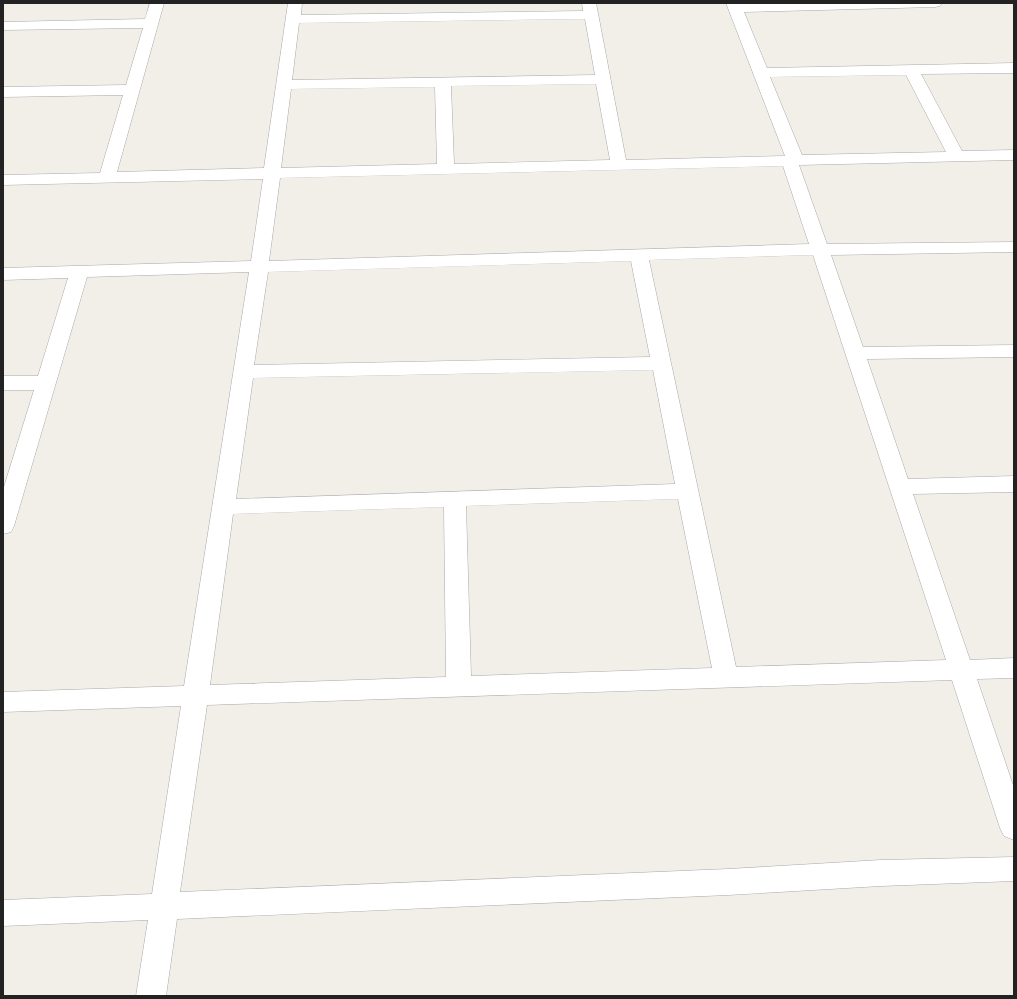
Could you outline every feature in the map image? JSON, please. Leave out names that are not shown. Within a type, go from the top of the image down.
[{"type":"street","points":[[107,177],[157,3]]},
{"type":"street","points":[[151,996],[244,372],[296,3]]},
{"type":"street","points":[[935,3],[734,6],[762,74],[792,160],[820,249],[1014,828]]},
{"type":"street","points":[[293,19],[590,9],[619,164]]},
{"type":"street","points":[[3,26],[151,23]]},
{"type":"street","points":[[762,74],[1014,68]]},
{"type":"street","points":[[911,70],[956,156]]},
{"type":"street","points":[[284,85],[603,79]]},
{"type":"street","points":[[443,82],[446,169]]},
{"type":"street","points":[[3,92],[132,90]]},
{"type":"street","points":[[3,180],[1014,155]]},
{"type":"street","points":[[3,274],[820,249],[1014,247]]},
{"type":"street","points":[[639,255],[726,677]]},
{"type":"street","points":[[4,521],[79,272]]},
{"type":"street","points":[[855,353],[1014,351]]},
{"type":"street","points":[[244,372],[661,363]]},
{"type":"street","points":[[3,384],[46,382]]},
{"type":"street","points":[[900,488],[1014,484]]},
{"type":"street","points":[[223,507],[687,491]]},
{"type":"street","points":[[455,499],[459,686]]},
{"type":"street","points":[[3,702],[1014,668]]},
{"type":"street","points":[[3,913],[720,882],[881,873],[1014,869]]}]
